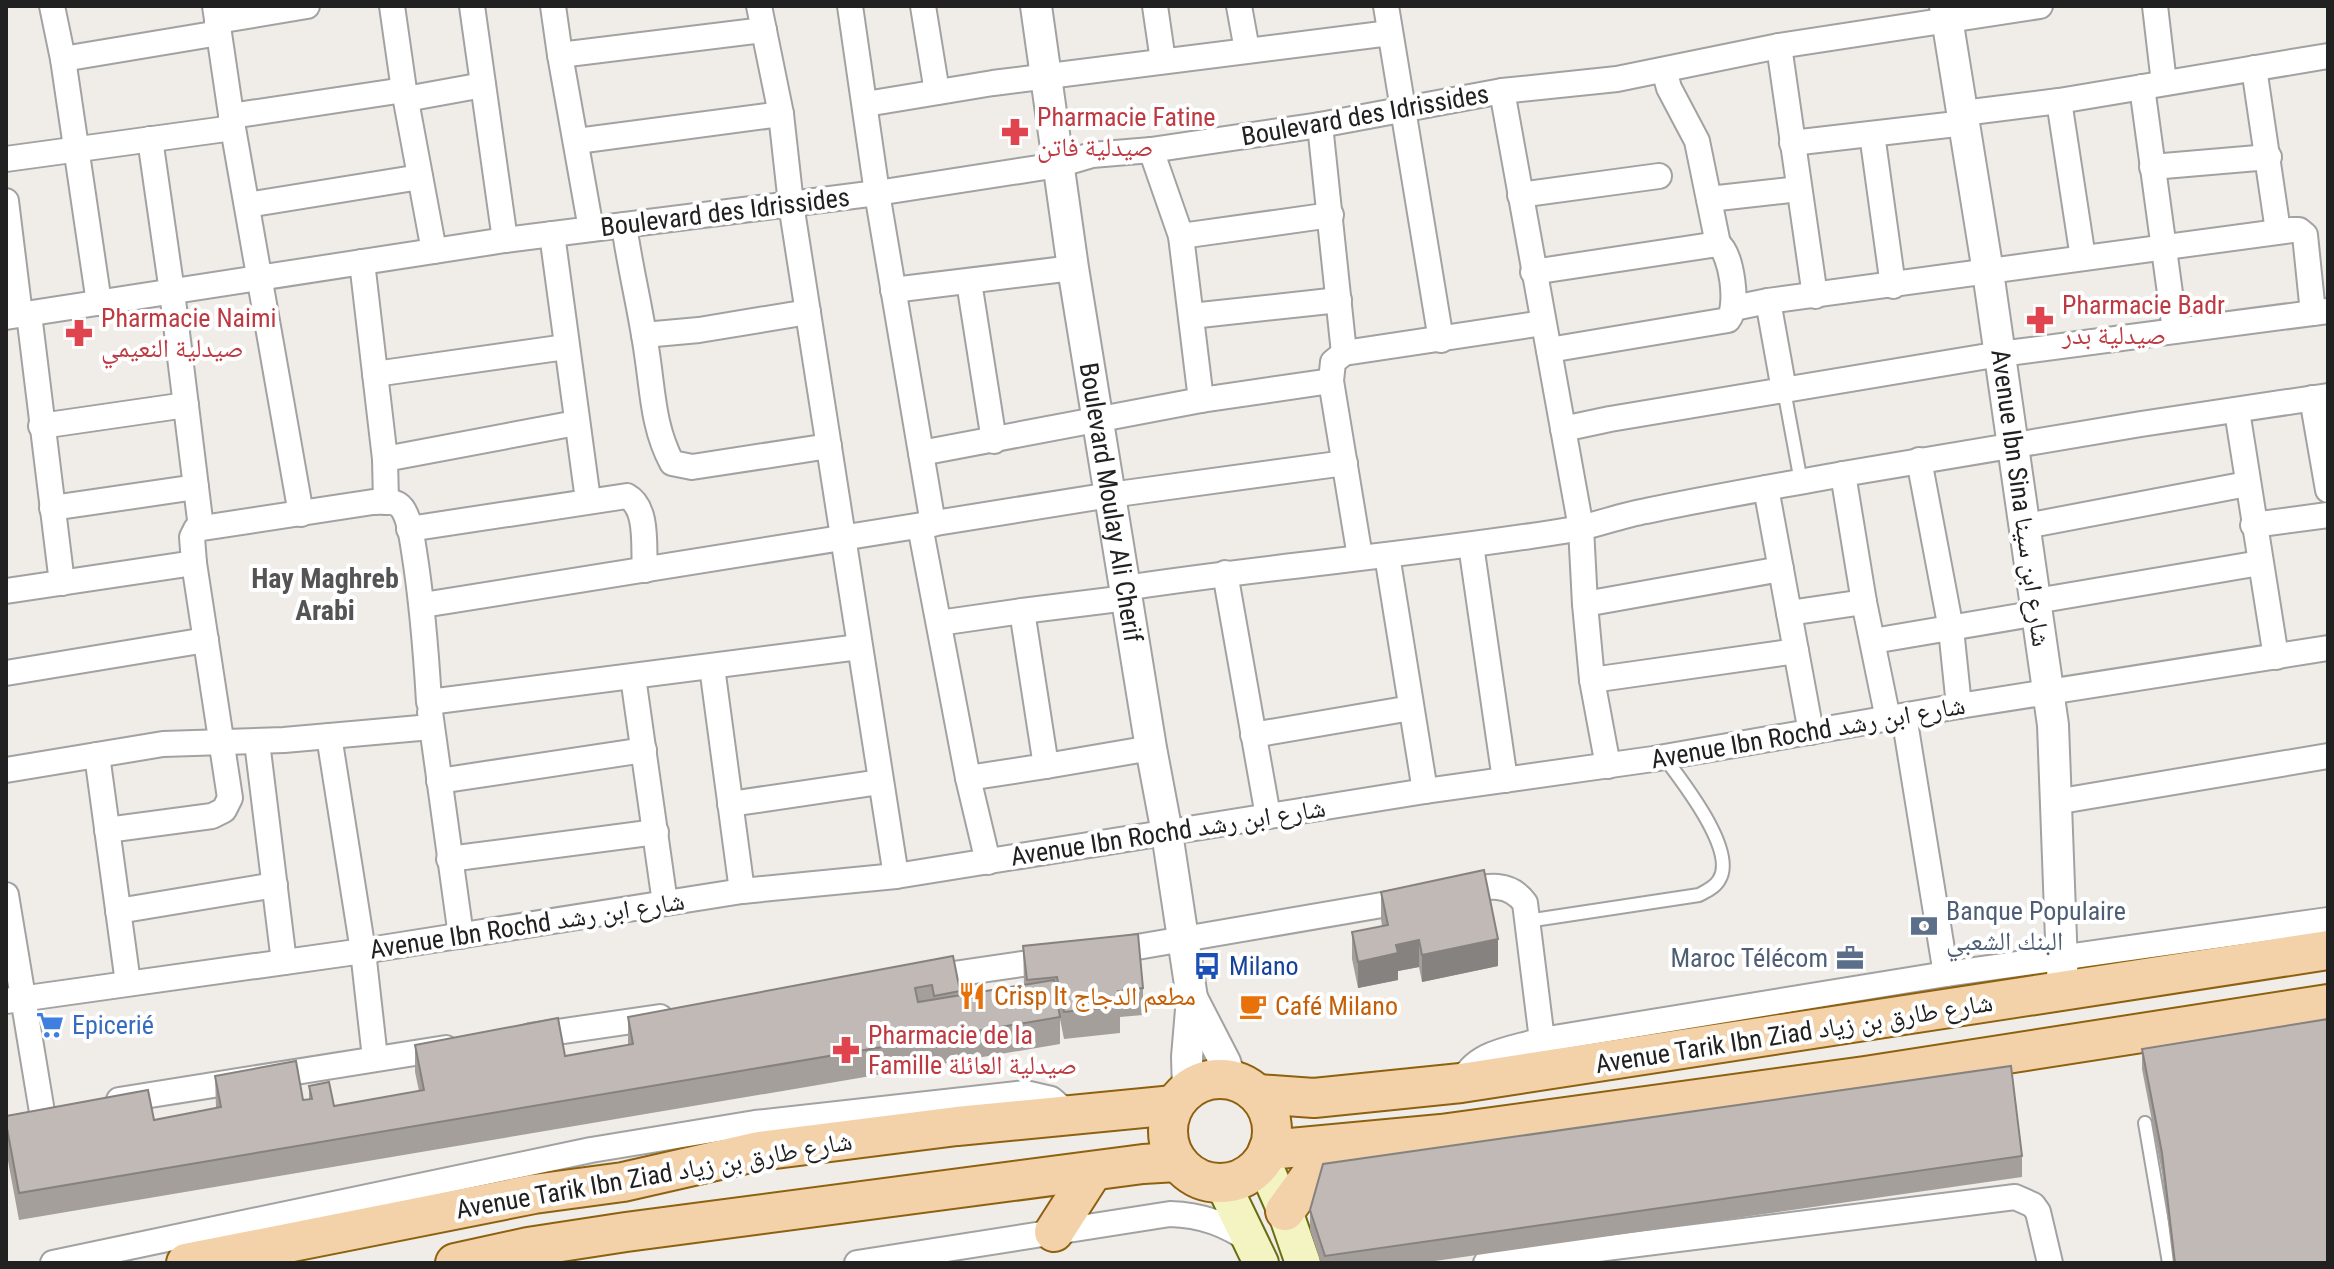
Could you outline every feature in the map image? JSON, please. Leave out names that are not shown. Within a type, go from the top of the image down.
[{"type":"main road","name":"Avenue Tarik Ibn Ziad شارع طارق بن زياد","points":[[186,1263],[534,1194],[623,1182],[757,1137],[1070,1115],[1181,1097],[1208,1079],[1238,1079],[1314,1098],[1461,1083],[2062,975],[2328,950]]},
{"type":"main road","name":"Avenue Tarik Ibn Ziad شارع طارق بن زياد","points":[[1223,1184],[1240,1180],[1254,1171],[1265,1156],[1849,1079],[2328,1004]]},
{"type":"main road","points":[[1238,1079],[1268,1108],[1272,1142],[1265,1156],[1303,1263]]},
{"type":"main road","points":[[1181,1097],[1167,1131],[1170,1148],[1177,1162],[1198,1178],[1223,1184],[1257,1253]]},
{"type":"main road","points":[[1285,1211],[1332,1146]]},
{"type":"main road","name":"Avenue Tarik Ibn Ziad شارع طارق بن زياد","points":[[467,1262],[528,1247],[626,1232],[1177,1162]]},
{"type":"main road","points":[[1054,1232],[1093,1171]]},
{"type":"street","points":[[52,6],[63,59],[99,303]]},
{"type":"street","points":[[63,59],[217,20],[307,6]]},
{"type":"street","points":[[392,6],[434,251]]},
{"type":"street","points":[[472,6],[505,240]]},
{"type":"street","points":[[553,6],[591,229]]},
{"type":"street","points":[[759,6],[781,114],[791,204],[896,876]]},
{"type":"street","points":[[850,6],[877,193],[921,453],[926,525],[939,623],[968,778],[988,862]]},
{"type":"street","points":[[923,6],[937,92]]},
{"type":"street","name":"Boulevard Moulay Ali Cherif","points":[[1036,6],[1073,268],[1192,998],[1181,1097]]},
{"type":"street","points":[[1155,6],[1163,61]]},
{"type":"street","points":[[1239,6],[1247,50]]},
{"type":"street","points":[[1386,6],[1441,340]]},
{"type":"street","name":"Boulevard des Idrissides","points":[[18,316],[505,240],[877,193],[1058,165],[1092,155],[1151,150],[1320,125],[1502,91],[1617,79],[1946,14],[2040,6]]},
{"type":"street","points":[[2155,6],[2152,167],[2175,330]]},
{"type":"street","name":"Avenue Ibn Sina شارع ابن سينا","points":[[1946,14],[2026,526],[2055,750],[2062,975]]},
{"type":"street","points":[[217,20],[301,514]]},
{"type":"street","points":[[560,55],[764,30]]},
{"type":"street","points":[[866,104],[1048,76],[1390,33]]},
{"type":"street","points":[[1779,46],[1815,296]]},
{"type":"street","points":[[1792,143],[1872,134],[2328,56]]},
{"type":"street","points":[[2254,68],[2278,231]]},
{"type":"street","points":[[1549,350],[1724,321],[1732,315],[1734,308],[1726,253],[1718,244],[1697,141],[1675,102],[1664,70]]},
{"type":"street","points":[[6,159],[150,139],[232,122],[405,94],[483,85]]},
{"type":"street","points":[[1502,91],[1581,528],[1592,680],[1608,766]]},
{"type":"street","points":[[2059,101],[2083,258]]},
{"type":"street","points":[[577,141],[781,114]]},
{"type":"street","points":[[1320,125],[1344,353]]},
{"type":"street","points":[[1872,134],[1893,286]]},
{"type":"street","points":[[150,139],[201,528]]},
{"type":"street","points":[[1151,150],[1181,236],[1201,400]]},
{"type":"street","points":[[2152,167],[2269,157]]},
{"type":"street","points":[[1520,195],[1659,176]]},
{"type":"street","points":[[247,205],[420,177]]},
{"type":"street","points":[[1709,199],[1799,189]]},
{"type":"street","points":[[6,201],[18,316],[41,426],[62,583]]},
{"type":"street","points":[[1181,236],[1331,215]]},
{"type":"street","points":[[624,225],[656,421],[672,463],[692,467],[829,446]]},
{"type":"street","points":[[1563,429],[2000,354],[2320,312],[2305,235],[2299,230],[2165,246],[1734,308]]},
{"type":"street","points":[[552,234],[588,500]]},
{"type":"street","points":[[1533,272],[1718,244]]},
{"type":"street","points":[[362,262],[385,459],[386,502]]},
{"type":"street","points":[[893,290],[1073,268]]},
{"type":"street","points":[[969,282],[994,441]]},
{"type":"street","points":[[1191,316],[1339,300]]},
{"type":"street","points":[[1768,301],[1784,390]]},
{"type":"street","points":[[644,335],[699,330],[808,312]]},
{"type":"street","points":[[1360,557],[1331,381],[1333,362],[1344,353],[1543,323]]},
{"type":"street","points":[[375,374],[566,347]]},
{"type":"street","points":[[921,453],[1201,400],[1331,381]]},
{"type":"street","points":[[939,623],[1126,593],[1225,573],[1471,545],[1581,528],[1609,518],[1919,460],[2320,397],[2327,478]]},
{"type":"street","points":[[41,426],[186,405]]},
{"type":"street","points":[[2237,411],[2276,657]]},
{"type":"street","points":[[385,459],[576,423]]},
{"type":"street","points":[[1919,460],[1951,629],[1959,706]]},
{"type":"street","points":[[423,605],[1110,495],[1345,463]]},
{"type":"street","points":[[1843,474],[1864,602],[1896,717],[1946,974]]},
{"type":"street","points":[[2026,526],[2247,484]]},
{"type":"street","points":[[52,508],[196,487]]},
{"type":"street","points":[[1766,488],[1811,732]]},
{"type":"street","points":[[409,529],[627,496],[638,505],[641,514],[645,570]]},
{"type":"street","points":[[107,830],[212,816],[224,810],[230,798],[194,563],[192,537],[196,529],[395,503],[403,509],[409,529],[423,605],[431,727],[461,936]]},
{"type":"street","points":[[2253,525],[2328,515]]},
{"type":"street","points":[[1471,545],[1505,780]]},
{"type":"street","points":[[1387,555],[1425,791]]},
{"type":"street","points":[[6,591],[194,563]]},
{"type":"street","points":[[1873,641],[1951,629],[2037,607],[2260,563]]},
{"type":"street","points":[[1585,604],[1781,569]]},
{"type":"street","points":[[1225,573],[1268,816]]},
{"type":"street","points":[[1789,613],[1864,602]]},
{"type":"street","points":[[1022,611],[1046,766]]},
{"type":"street","points":[[6,673],[206,640]]},
{"type":"street","points":[[429,702],[859,647]]},
{"type":"street","name":"Avenue Ibn Rochd شارع ابن رشد","points":[[15,1000],[363,951],[742,891],[896,876],[988,862],[1425,791],[1608,766],[1959,706],[2328,648]]},
{"type":"street","points":[[1592,680],[1796,651]]},
{"type":"street","points":[[712,667],[742,891]]},
{"type":"street","points":[[633,677],[665,903]]},
{"type":"street","points":[[1253,735],[1411,708]]},
{"type":"street","points":[[6,770],[163,744],[257,742],[431,727]]},
{"type":"street","points":[[329,736],[363,951],[375,1058]]},
{"type":"street","points":[[257,742],[284,962]]},
{"type":"street","points":[[968,778],[1151,748]]},
{"type":"street","points":[[439,781],[644,750]]},
{"type":"street","points":[[97,755],[128,983]]},
{"type":"street","points":[[2055,802],[2328,756]]},
{"type":"street","points":[[730,804],[880,782]]},
{"type":"street","points":[[449,859],[656,832]]},
{"type":"street","points":[[118,911],[275,885]]},
{"type":"street","points":[[904,981],[1184,941],[1494,886],[1519,894],[1525,903],[1542,1040]]},
{"type":"street","points":[[6,895],[15,1000],[30,1114],[72,1107]]},
{"type":"street","points":[[1461,1083],[1468,1069],[1478,1060],[1542,1040],[1946,974],[2062,975],[2328,920]]},
{"type":"street","name":"Boulevard Moulay Ali Cherif","points":[[1192,998],[1238,1079]]},
{"type":"street","points":[[499,1040],[686,1013]]},
{"type":"street","points":[[102,1102],[468,1045]]},
{"type":"street","points":[[53,1263],[591,1150],[757,1137]]},
{"type":"street","points":[[1486,1263],[1574,1257],[2015,1197],[2033,1205],[2038,1212],[2050,1263]]},
{"type":"street","points":[[857,1263],[1170,1214],[1185,1214],[1219,1222],[1257,1253]]},
{"type":"lane","points":[[1784,390],[1801,482]]},
{"type":"lane","points":[[1527,921],[1699,895],[1721,879],[1723,868],[1716,838],[1706,816],[1664,757]]},
{"type":"lane","points":[[2145,1123],[2169,1263]]},
{"type":"building","points":[[1484,870],[1498,939],[1422,955],[1419,940],[1396,945],[1398,953],[1358,962],[1352,932],[1388,925],[1381,892]]},
{"type":"building","points":[[1138,934],[1143,988],[1118,991],[1120,1006],[1064,1012],[1057,977],[1027,980],[1023,946]]},
{"type":"building","points":[[953,956],[960,991],[934,996],[932,985],[915,988],[918,1002],[1054,980],[1060,1017],[19,1193],[6,1116],[148,1090],[154,1120],[221,1107],[215,1076],[296,1061],[303,1100],[312,1099],[309,1086],[329,1082],[334,1106],[424,1090],[415,1045],[558,1018],[565,1056],[633,1044],[628,1017]]},
{"type":"building","points":[[2328,1019],[2328,1263],[2175,1263],[2162,1153],[2142,1049]]},
{"type":"building","points":[[2011,1066],[2022,1156],[1325,1256],[1310,1210],[1323,1164]]},
{"type":"place","name":"Pharmacie Fatine صيدلية فاتن","points":[[1015,132]]},
{"type":"place","name":"Pharmacie Badr صيدلية بدر","points":[[2040,320]]},
{"type":"place","name":"Pharmacie Naimi صيدلية النعيمي","points":[[79,333]]},
{"type":"place","name":"Banque Populaire البنك الشعبي","points":[[1924,926]]},
{"type":"place","name":"Maroc Télécom","points":[[1850,958]]},
{"type":"place","name":"Milano","points":[[1207,966]]},
{"type":"place","name":"Crisp It مطعم الدجاج","points":[[972,996]]},
{"type":"place","name":"Café Milano","points":[[1253,1006]]},
{"type":"place","name":"Epicerié","points":[[50,1025]]},
{"type":"place","name":"Pharmacie de la Famille صيدلية العائلة","points":[[846,1050]]},
{"type":"district","name":"Hay Maghreb Arabi","points":[[325,594]]}]
